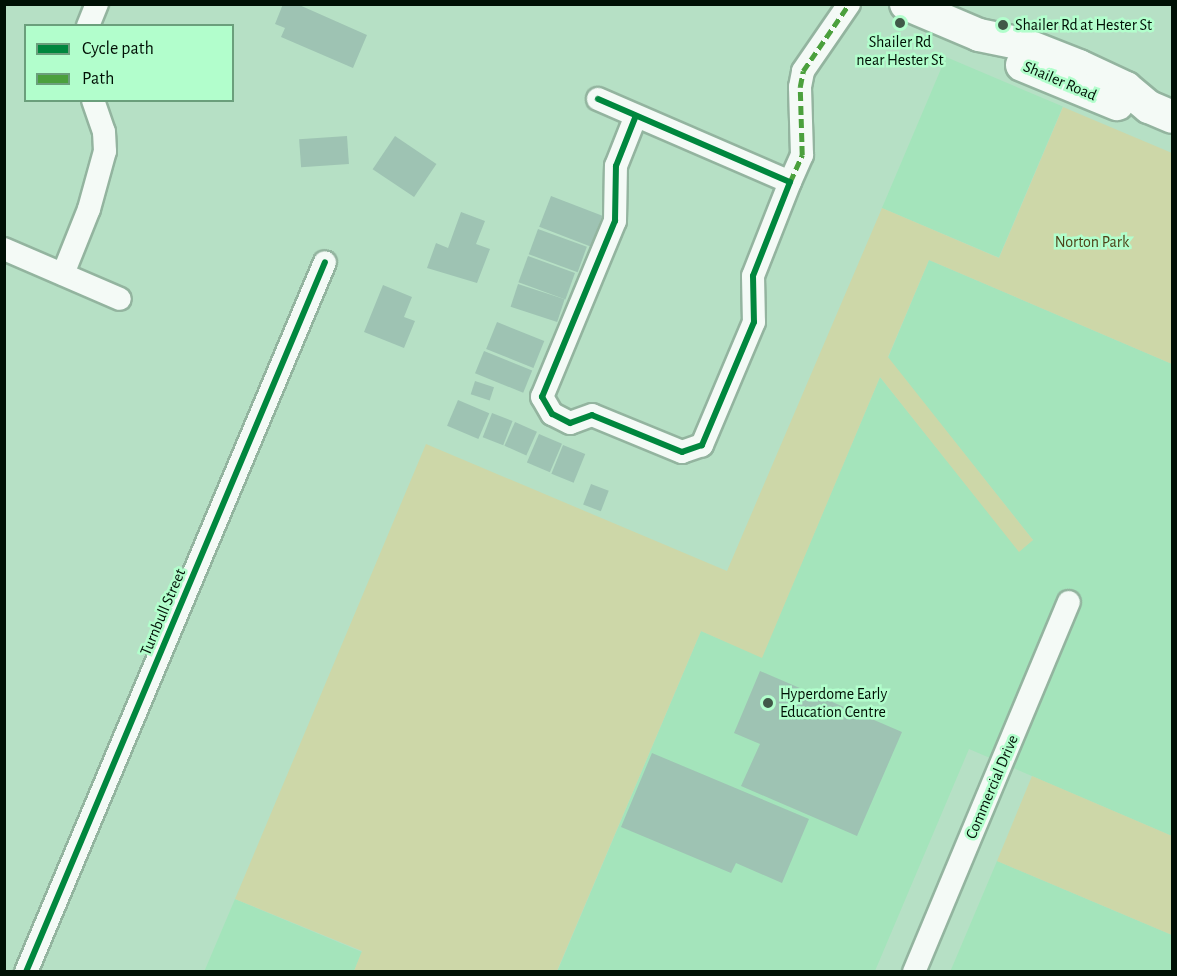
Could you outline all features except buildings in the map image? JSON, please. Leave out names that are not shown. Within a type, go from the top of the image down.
[{"type":"street","points":[[89,24],[97,4]]},
{"type":"street","points":[[635,118],[616,166],[615,221],[542,397],[552,414],[570,423],[592,415],[682,452],[702,445],[754,322],[753,276],[802,154],[800,87],[803,71],[849,4]]},
{"type":"street","name":"Shailer Road","points":[[906,4],[979,35],[1023,44],[1079,66],[1126,87],[1161,112]]},
{"type":"street","points":[[598,99],[635,118],[790,182]]},
{"type":"street","points":[[63,274],[89,209],[105,151],[104,132],[94,102]]},
{"type":"street","points":[[4,249],[120,299]]},
{"type":"street","name":"Turnbull Street","points":[[26,972],[325,262]]},
{"type":"street","name":"Commercial Drive","points":[[914,972],[1070,602]]},
{"type":"shaded area","points":[[946,57],[1063,107],[999,258],[882,208]]},
{"type":"shaded area","points":[[929,260],[1172,364],[1172,836],[969,749],[875,971],[557,972],[701,631],[762,657],[880,377],[1019,551],[1033,540],[888,358]]},
{"type":"shaded area","points":[[997,861],[1172,935],[1172,971],[950,972]]},
{"type":"shaded area","points":[[235,899],[362,952],[354,971],[204,972]]},
{"type":"green space","name":"Norton Park","points":[[1063,107],[1172,153],[1172,364],[929,260],[888,357],[1033,540],[1019,552],[880,377],[762,658],[701,631],[557,971],[354,971],[362,951],[235,899],[426,444],[727,571],[882,208],[999,258]]},
{"type":"green space","points":[[1032,776],[1172,836],[1172,935],[997,861]]},
{"type":"marked path","points":[[790,182],[802,155],[800,87],[803,71],[849,4]]},
{"type":"cycle path","points":[[598,99],[790,182],[753,276],[754,322],[702,445],[682,452],[592,415],[570,423],[552,414],[542,397],[615,221],[616,166],[635,118]]},
{"type":"cycle path","points":[[26,972],[325,262]]},
{"type":"place","name":"Shailer Rd near Hester St","points":[[900,23]]},
{"type":"place","name":"Shailer Rd at Hester St","points":[[1003,25]]},
{"type":"place","name":"Hyperdome Early Education Centre","points":[[768,703]]}]
